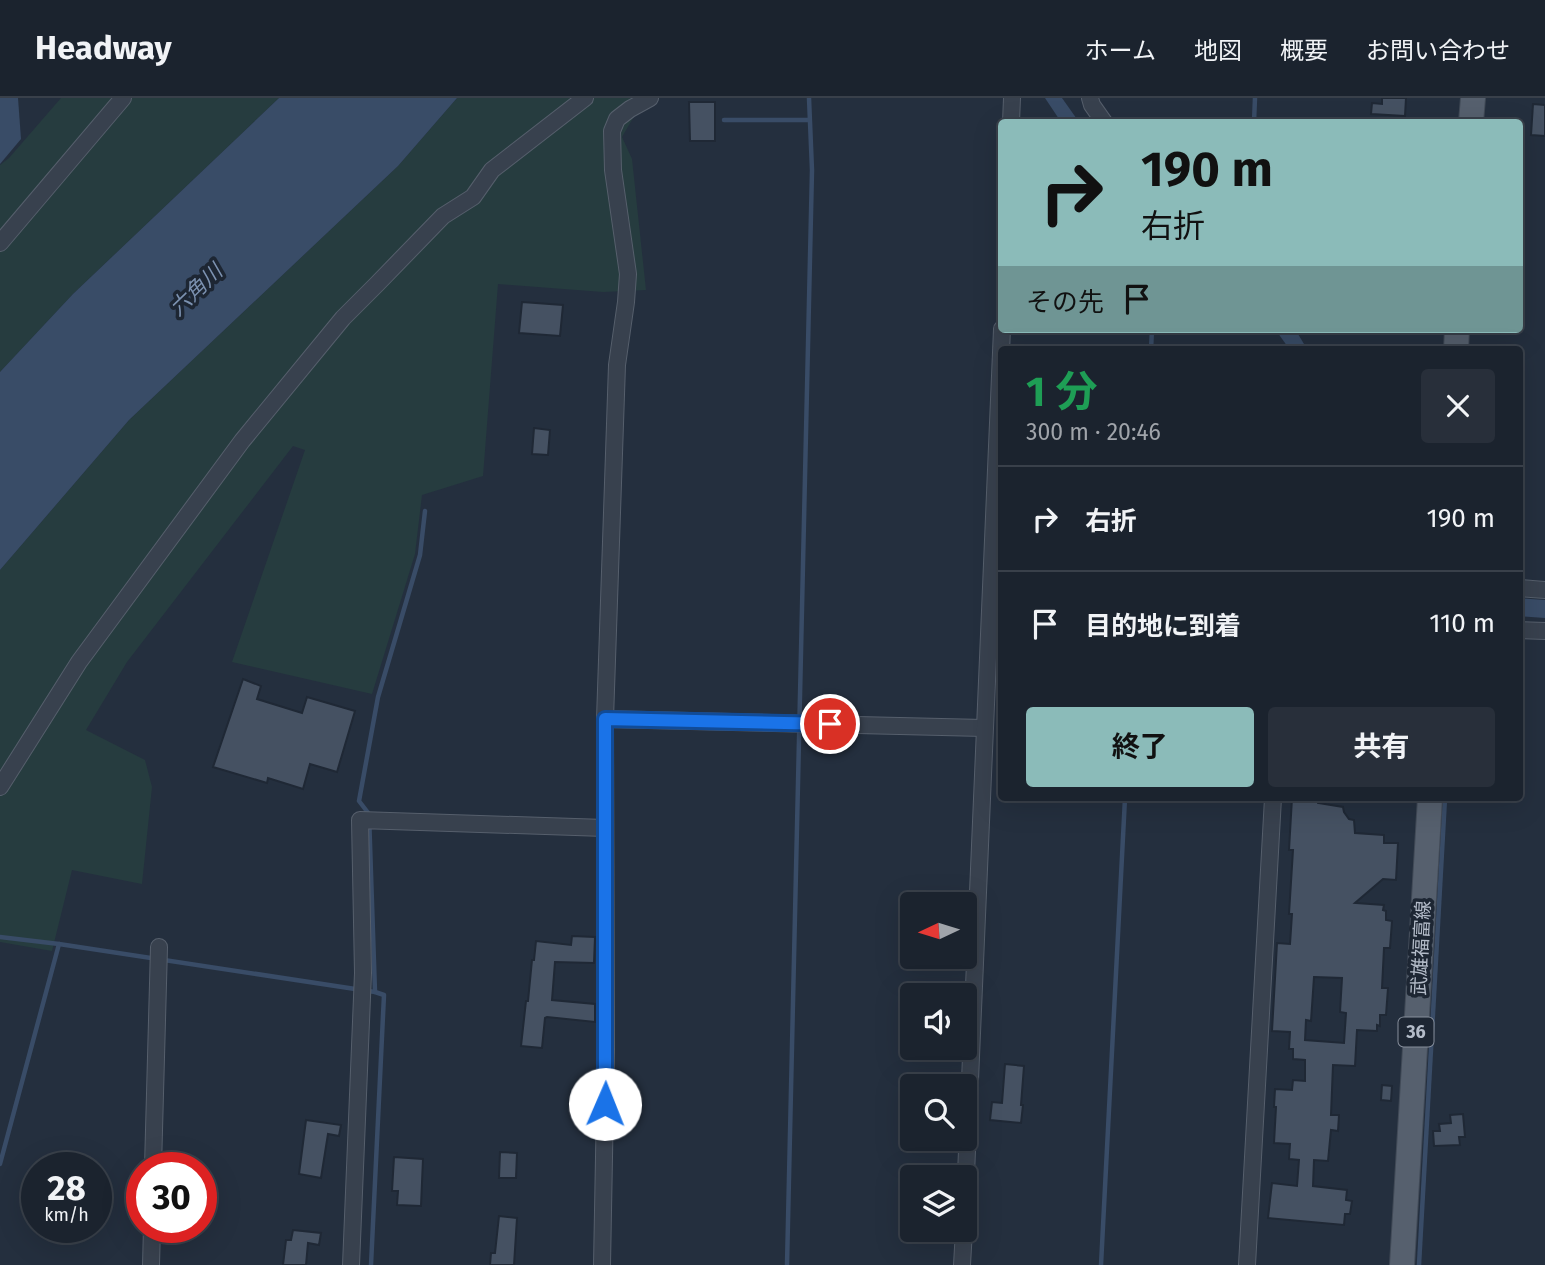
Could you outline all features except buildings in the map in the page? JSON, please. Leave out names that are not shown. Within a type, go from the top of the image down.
[{"type":"main road","points":[[1471,119],[1473,98]]},
{"type":"main road","name":"武雄福富線","points":[[1402,1265],[1430,801]]},
{"type":"street","points":[[0,243],[123,98]]},
{"type":"street","points":[[0,787],[88,651],[242,441],[343,318],[443,216],[473,197],[492,170],[585,98]]},
{"type":"street","points":[[602,1265],[606,1049],[605,719],[617,365],[628,274],[613,170],[612,131],[617,119],[650,98]]},
{"type":"street","points":[[1011,119],[1012,98]]},
{"type":"street","points":[[1090,98],[1102,119]]},
{"type":"street","points":[[966,1165],[984,727],[998,465]]},
{"type":"street","points":[[1523,588],[1545,590]]},
{"type":"street","points":[[1523,630],[1545,631]]},
{"type":"street","points":[[605,719],[984,727]]},
{"type":"street","points":[[1247,1265],[1273,801]]},
{"type":"street","points":[[351,1265],[363,980],[360,820],[605,828]]},
{"type":"street","points":[[153,1152],[159,947]]},
{"type":"street","points":[[962,1265],[963,1242]]},
{"type":"street","points":[[151,1265],[152,1243]]},
{"type":"green space","points":[[61,98],[279,98],[73,294],[0,372],[0,165]]},
{"type":"green space","points":[[457,98],[660,98],[636,113],[622,137],[632,159],[646,290],[603,292],[498,284],[483,476],[422,495],[415,554],[372,694],[232,662],[305,450],[293,446],[127,662],[86,730],[145,760],[152,787],[142,884],[72,870],[52,951],[0,942],[0,570],[129,420],[398,166]]},
{"type":"water","points":[[0,98],[18,98],[21,139],[0,164]]},
{"type":"water","name":"六角川","points":[[279,98],[457,98],[398,166],[129,420],[0,570],[0,372],[73,294]]},
{"type":"water","points":[[1045,98],[1062,98],[1077,119],[1059,119]]},
{"type":"water","points":[[1278,333],[1297,333],[1304,346],[1287,346]]},
{"type":"water","points":[[1523,598],[1545,600],[1545,618],[1523,616]]},
{"type":"waterway","points":[[787,1265],[812,170],[809,98]]},
{"type":"waterway","points":[[1254,119],[1255,98]]},
{"type":"waterway","points":[[724,120],[809,120]]},
{"type":"waterway","points":[[1151,346],[1152,333]]},
{"type":"waterway","points":[[375,992],[369,814],[359,801],[378,697],[420,555],[425,511]]},
{"type":"waterway","points":[[1101,1265],[1125,801]]},
{"type":"waterway","points":[[1419,1265],[1445,801]]},
{"type":"waterway","points":[[0,937],[384,995],[371,1265]]},
{"type":"waterway","points":[[0,1164],[59,944]]},
{"type":"route","points":[[605,1104],[605,719],[830,724]]}]
